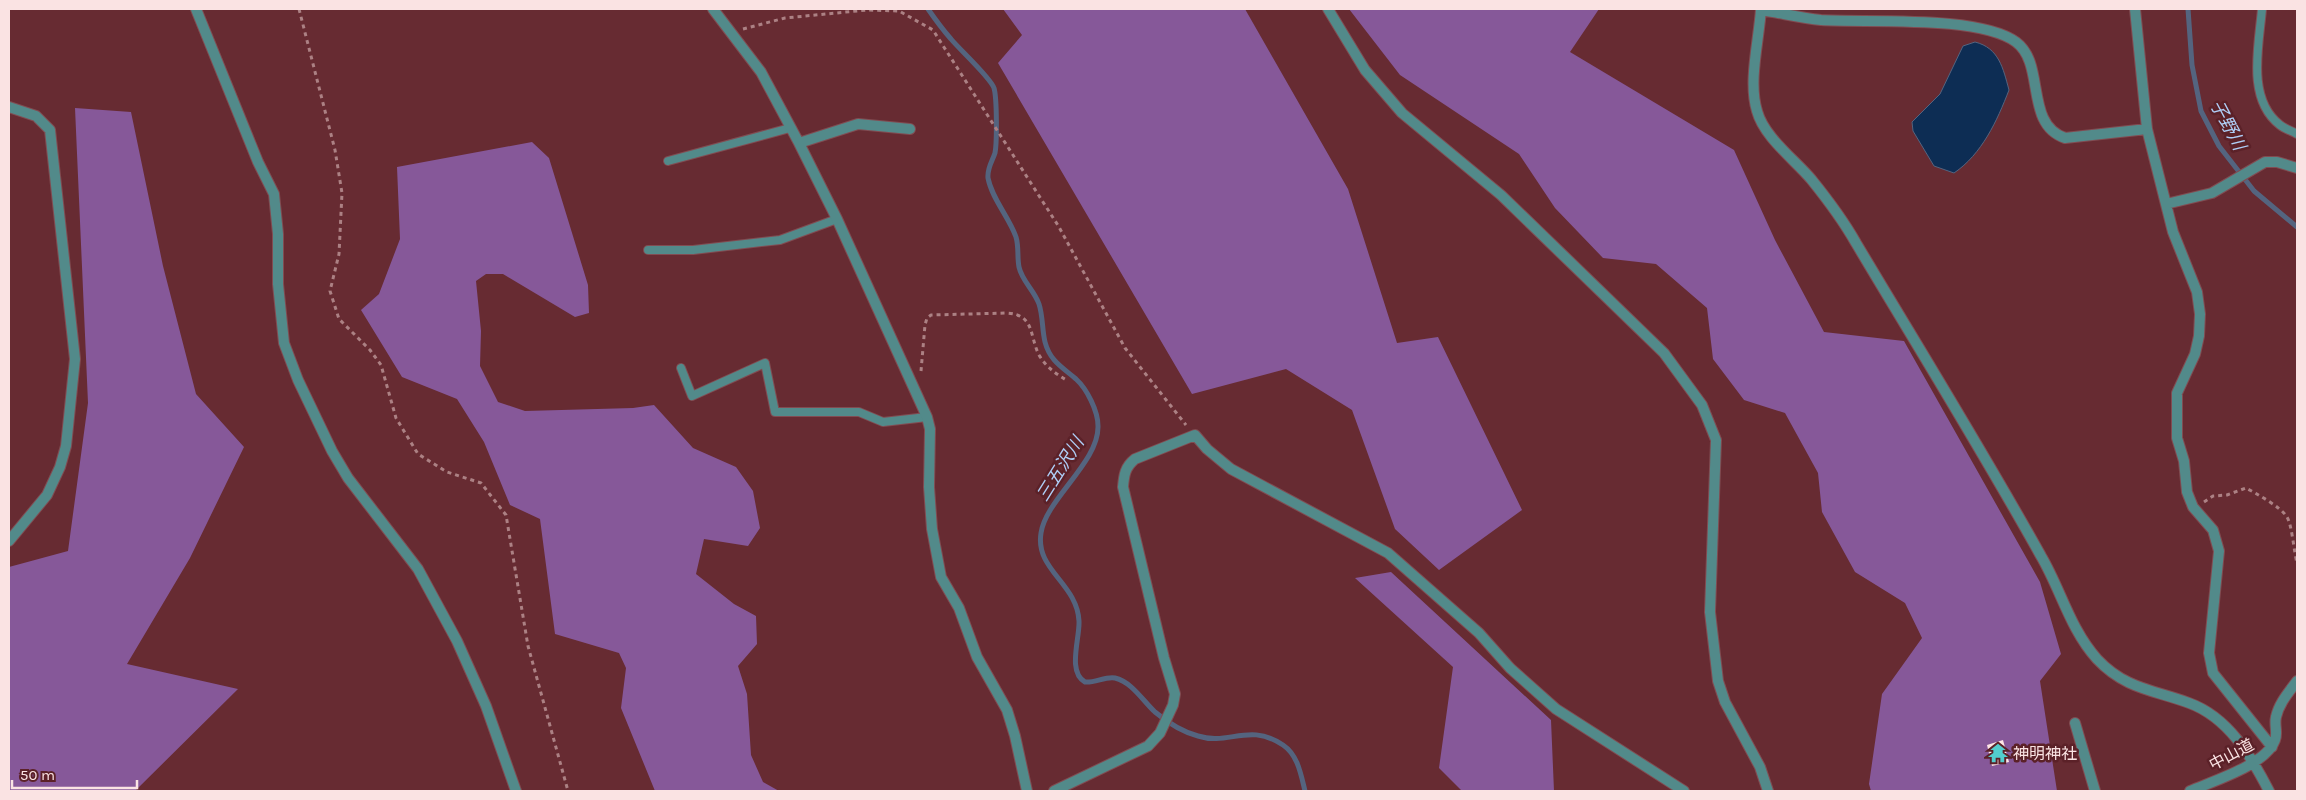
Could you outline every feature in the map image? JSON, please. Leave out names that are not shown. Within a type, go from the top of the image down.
[{"type":"street","points":[[196,9],[258,162],[274,194],[278,234],[278,284],[284,343],[298,380],[332,451],[348,478],[418,569],[457,641],[486,706],[516,791]]},
{"type":"street","points":[[713,9],[761,72],[799,143],[837,219],[927,418],[930,428],[929,487],[932,529],[940,577],[959,608],[977,657],[1007,710],[1015,736],[1026,791]]},
{"type":"street","points":[[1328,9],[1365,70],[1402,113],[1501,195],[1664,353],[1702,405],[1716,440],[1710,612],[1718,681],[1725,702],[1760,767],[1768,791]]},
{"type":"street","points":[[2148,129],[2065,138],[2053,134],[2046,126],[2042,114],[2027,54],[2016,42],[1996,32],[1956,24],[1820,20],[1761,9],[1754,86],[1757,112],[1768,136],[1790,155],[1838,213],[2043,558],[2082,641],[2099,661],[2129,683],[2158,695],[2188,702],[2206,710],[2221,722],[2255,762],[2269,791]]},
{"type":"street","points":[[2135,9],[2148,129],[2173,232],[2197,292],[2200,314],[2199,336],[2195,354],[2177,393],[2177,438],[2184,461],[2186,492],[2191,502],[2213,530],[2219,551],[2209,653],[2213,673],[2272,747]]},
{"type":"street","points":[[9,106],[36,116],[50,130],[75,359],[66,446],[60,467],[47,495],[9,541]]},
{"type":"street","points":[[799,143],[858,124],[910,129]]},
{"type":"street","points":[[2166,204],[2212,193],[2265,162],[2277,162],[2297,168]]},
{"type":"street","points":[[1054,791],[1143,750],[1155,740],[1171,710],[1175,694],[1164,658],[1123,487],[1127,465],[1135,459],[1195,435],[1231,469],[1388,553],[1479,633],[1510,668],[1556,709],[1684,791]]},
{"type":"street","name":"中山道","points":[[2190,791],[2255,762],[2272,747],[2276,738],[2276,718],[2282,702],[2297,681]]},
{"type":"street","points":[[2076,723],[2095,791]]},
{"type":"lane","points":[[2262,9],[2257,70],[2259,89],[2268,112],[2280,125],[2297,134]]},
{"type":"lane","points":[[668,161],[790,128]]},
{"type":"lane","points":[[648,250],[693,250],[780,240],[837,219]]},
{"type":"lane","points":[[681,368],[692,396],[765,363],[776,412],[859,412],[883,422],[927,418]]},
{"type":"path","points":[[298,9],[335,150],[342,193],[339,254],[330,291],[338,319],[370,350],[381,365],[396,418],[418,454],[447,472],[481,483],[506,515],[528,646],[568,791]]},
{"type":"path","points":[[731,32],[785,18],[866,10],[899,11],[934,30],[1059,227],[1125,348],[1195,435]]},
{"type":"path","points":[[914,390],[920,382],[925,325],[927,318],[931,315],[1016,314],[1026,319],[1031,328],[1039,354],[1045,363],[1068,381]]},
{"type":"path","points":[[2191,502],[2196,499],[2203,502],[2213,496],[2227,495],[2246,488],[2254,492],[2278,508],[2287,517],[2297,563]]},
{"type":"shaded area","points":[[1003,9],[1245,9],[1348,189],[1397,343],[1438,337],[1522,510],[1439,570],[1395,529],[1352,410],[1286,369],[1192,394],[998,63],[1022,35]]},
{"type":"shaded area","points":[[1349,9],[1599,9],[1570,52],[1734,150],[1775,240],[1824,332],[1904,341],[2040,582],[2061,654],[2040,681],[2057,791],[1871,791],[1869,784],[1882,694],[1922,638],[1905,603],[1855,572],[1822,512],[1818,473],[1785,413],[1744,400],[1713,359],[1707,308],[1656,264],[1603,258],[1555,208],[1519,154],[1400,75]]},
{"type":"shaded area","points":[[75,108],[131,112],[163,266],[196,394],[244,447],[190,558],[127,664],[238,689],[135,791],[9,791],[9,567],[68,551],[88,403]]},
{"type":"shaded area","points":[[532,142],[549,158],[588,285],[589,313],[575,317],[503,274],[486,274],[476,281],[481,331],[480,366],[498,402],[525,411],[633,408],[654,405],[693,448],[736,467],[753,491],[760,528],[748,546],[704,539],[696,574],[734,604],[756,616],[757,644],[738,666],[747,694],[751,755],[763,782],[779,791],[655,791],[621,708],[626,668],[619,653],[555,634],[540,519],[510,505],[484,442],[457,399],[402,377],[361,310],[379,294],[400,239],[397,167]]},
{"type":"shaded area","points":[[1391,572],[1551,720],[1554,791],[1462,791],[1439,768],[1453,667],[1355,578]]},
{"type":"water","points":[[1975,42],[1990,49],[1995,54],[2002,67],[2009,90],[1994,125],[1981,147],[1954,173],[1934,166],[1913,131],[1912,122],[1940,94],[1963,46]]},
{"type":"building","name":"神明神社","points":[[2003,740],[2009,762],[1992,766],[1987,745]]},
{"type":"waterway","name":"三五沢川","points":[[928,9],[948,36],[981,71],[994,88],[996,140],[995,153],[988,171],[990,186],[1016,237],[1019,267],[1039,304],[1047,349],[1057,363],[1084,388],[1098,420],[1096,440],[1090,453],[1082,467],[1052,507],[1041,533],[1041,546],[1044,557],[1065,586],[1077,608],[1079,621],[1075,663],[1077,671],[1085,682],[1115,678],[1127,683],[1160,716],[1192,734],[1209,738],[1249,735],[1271,738],[1283,745],[1292,754],[1298,766],[1305,791]]},
{"type":"waterway","name":"子野川","points":[[2188,9],[2192,65],[2201,111],[2219,146],[2254,191],[2297,227]]},
{"type":"place","name":"神明神社","points":[[1998,753]]}]
